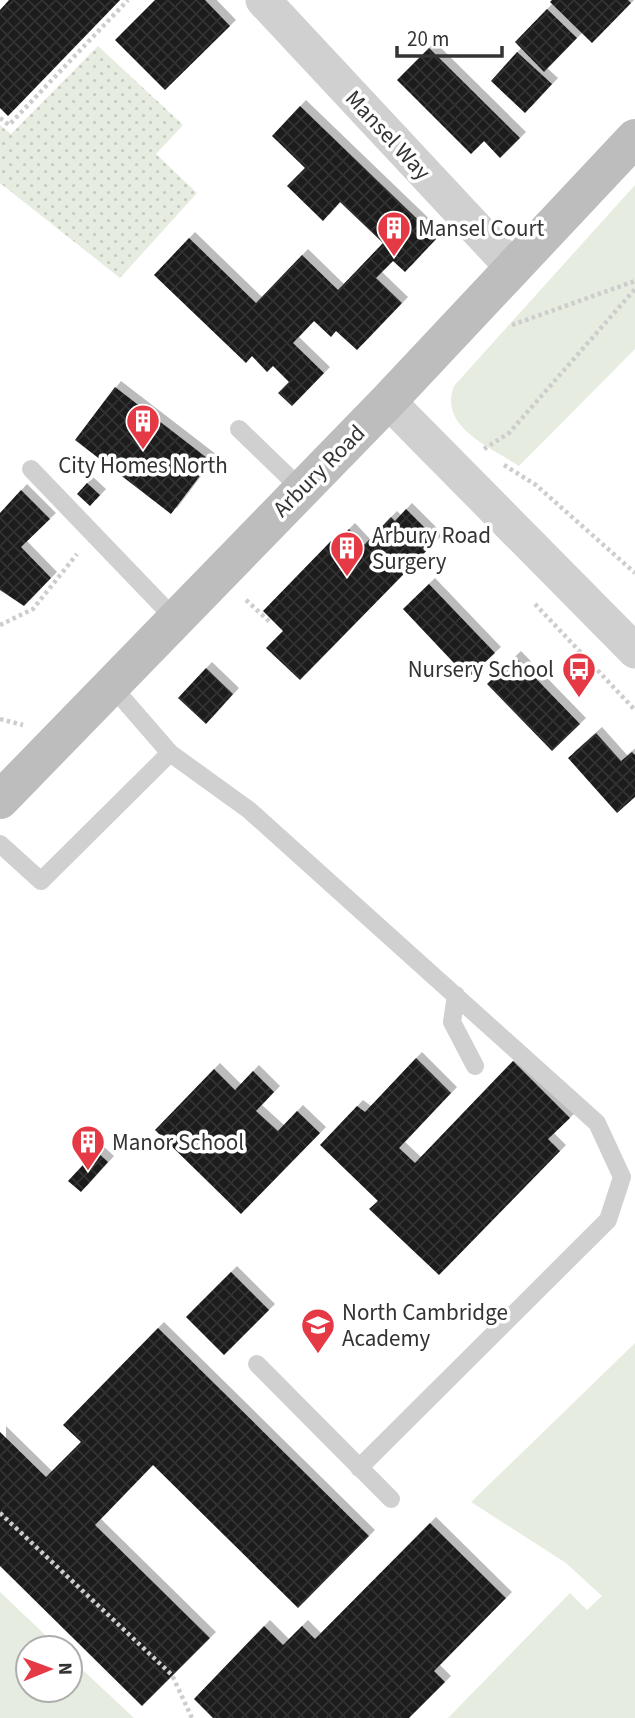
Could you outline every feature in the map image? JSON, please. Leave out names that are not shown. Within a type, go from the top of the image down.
[{"type":"street","name":"Mansel Way","points":[[262,0],[514,269]]},
{"type":"street","name":"Arbury Road","points":[[0,800],[388,401],[635,138]]},
{"type":"street","points":[[388,401],[635,650]]},
{"type":"lane","points":[[239,429],[300,489]]},
{"type":"lane","points":[[31,469],[175,619]]},
{"type":"lane","points":[[111,685],[170,753],[249,810],[597,1123],[621,1177],[608,1220],[359,1468]]},
{"type":"lane","points":[[0,844],[41,881],[170,753]]},
{"type":"lane","points":[[456,995],[452,1022],[475,1066]]},
{"type":"lane","points":[[257,1364],[391,1499]]},
{"type":"path","points":[[0,118],[9,125],[128,0]]},
{"type":"path","points":[[510,326],[635,281]]},
{"type":"path","points":[[492,458],[480,451],[509,433],[635,289]]},
{"type":"path","points":[[503,465],[536,485],[635,573]]},
{"type":"path","points":[[0,625],[33,609],[93,534]]},
{"type":"path","points":[[241,596],[271,623]]},
{"type":"path","points":[[0,1513],[172,1675],[192,1718]]},
{"type":"shaded area","points":[[98,46],[183,125],[156,154],[197,193],[120,278],[0,183],[0,125],[11,134]]},
{"type":"shaded area","points":[[635,185],[635,349],[519,466],[481,443],[460,424],[453,413],[451,400],[454,386]]},
{"type":"shaded area","points":[[635,1343],[635,1718],[448,1718],[570,1593],[587,1610],[602,1596],[566,1563],[471,1502]]},
{"type":"shaded area","points":[[0,1592],[44,1634],[14,1634],[14,1704],[84,1704],[84,1671],[134,1718],[0,1718]]},
{"type":"building","points":[[9,0],[120,0],[8,116],[0,108],[0,10]]},
{"type":"building","points":[[155,0],[205,0],[230,26],[165,90],[115,40]]},
{"type":"building","points":[[628,0],[631,3],[592,43],[550,2]]},
{"type":"building","points":[[547,9],[577,38],[544,72],[515,42]]},
{"type":"building","points":[[429,48],[520,138],[500,158],[484,141],[471,154],[397,80]]},
{"type":"building","points":[[517,52],[552,84],[525,113],[491,81]]},
{"type":"building","name":"Mansel Court","points":[[300,106],[437,238],[405,272],[393,261],[376,278],[402,303],[357,350],[336,331],[331,337],[314,321],[293,343],[324,373],[292,406],[278,393],[289,382],[273,366],[267,372],[252,356],[246,363],[154,275],[189,238],[256,303],[302,255],[338,290],[383,243],[340,202],[323,221],[287,186],[305,168],[272,136]]},
{"type":"building","name":"City Homes North","points":[[115,387],[211,461],[171,514],[75,440]]},
{"type":"building","points":[[87,483],[100,495],[90,506],[77,494]]},
{"type":"building","points":[[21,490],[50,519],[21,547],[51,578],[24,606],[0,590],[0,513]]},
{"type":"building","name":"Arbury Road Surgery","points":[[406,509],[437,540],[300,680],[266,648],[283,631],[263,611],[331,541],[334,544],[349,529],[364,545],[391,517],[395,521]]},
{"type":"building","points":[[429,584],[495,653],[468,678],[403,609]]},
{"type":"building","points":[[515,657],[580,724],[552,751],[487,684]]},
{"type":"building","points":[[206,668],[233,694],[206,724],[178,698]]},
{"type":"building","points":[[596,733],[621,761],[632,752],[635,755],[635,797],[617,813],[568,758]]},
{"type":"building","points":[[416,1058],[451,1093],[399,1148],[415,1163],[513,1061],[570,1118],[548,1139],[560,1151],[439,1275],[369,1209],[378,1201],[320,1145],[357,1106],[365,1112]]},
{"type":"building","points":[[214,1069],[235,1090],[253,1071],[274,1092],[256,1111],[278,1131],[297,1111],[320,1133],[241,1214],[155,1130]]},
{"type":"building","name":"Manor School","points":[[96,1151],[108,1162],[81,1192],[68,1181]]},
{"type":"building","points":[[231,1272],[269,1310],[224,1355],[186,1317]]},
{"type":"building","points":[[158,1328],[369,1536],[298,1608],[153,1465],[95,1525],[210,1638],[142,1706],[84,1649],[84,1634],[69,1634],[0,1566],[0,1432],[46,1477],[81,1442],[63,1425]]},
{"type":"building","points":[[430,1523],[506,1598],[434,1671],[445,1682],[409,1718],[213,1718],[194,1699],[264,1626],[283,1645],[302,1626],[315,1639]]},
{"type":"place","name":"Mansel Court","points":[[394,258]]},
{"type":"place","name":"City Homes North","points":[[143,451]]},
{"type":"place","name":"Arbury Road Surgery","points":[[347,578]]},
{"type":"place","name":"Nursery School","points":[[579,699]]},
{"type":"place","name":"Manor School","points":[[88,1172]]},
{"type":"place","name":"North Cambridge Academy","points":[[318,1355]]}]
